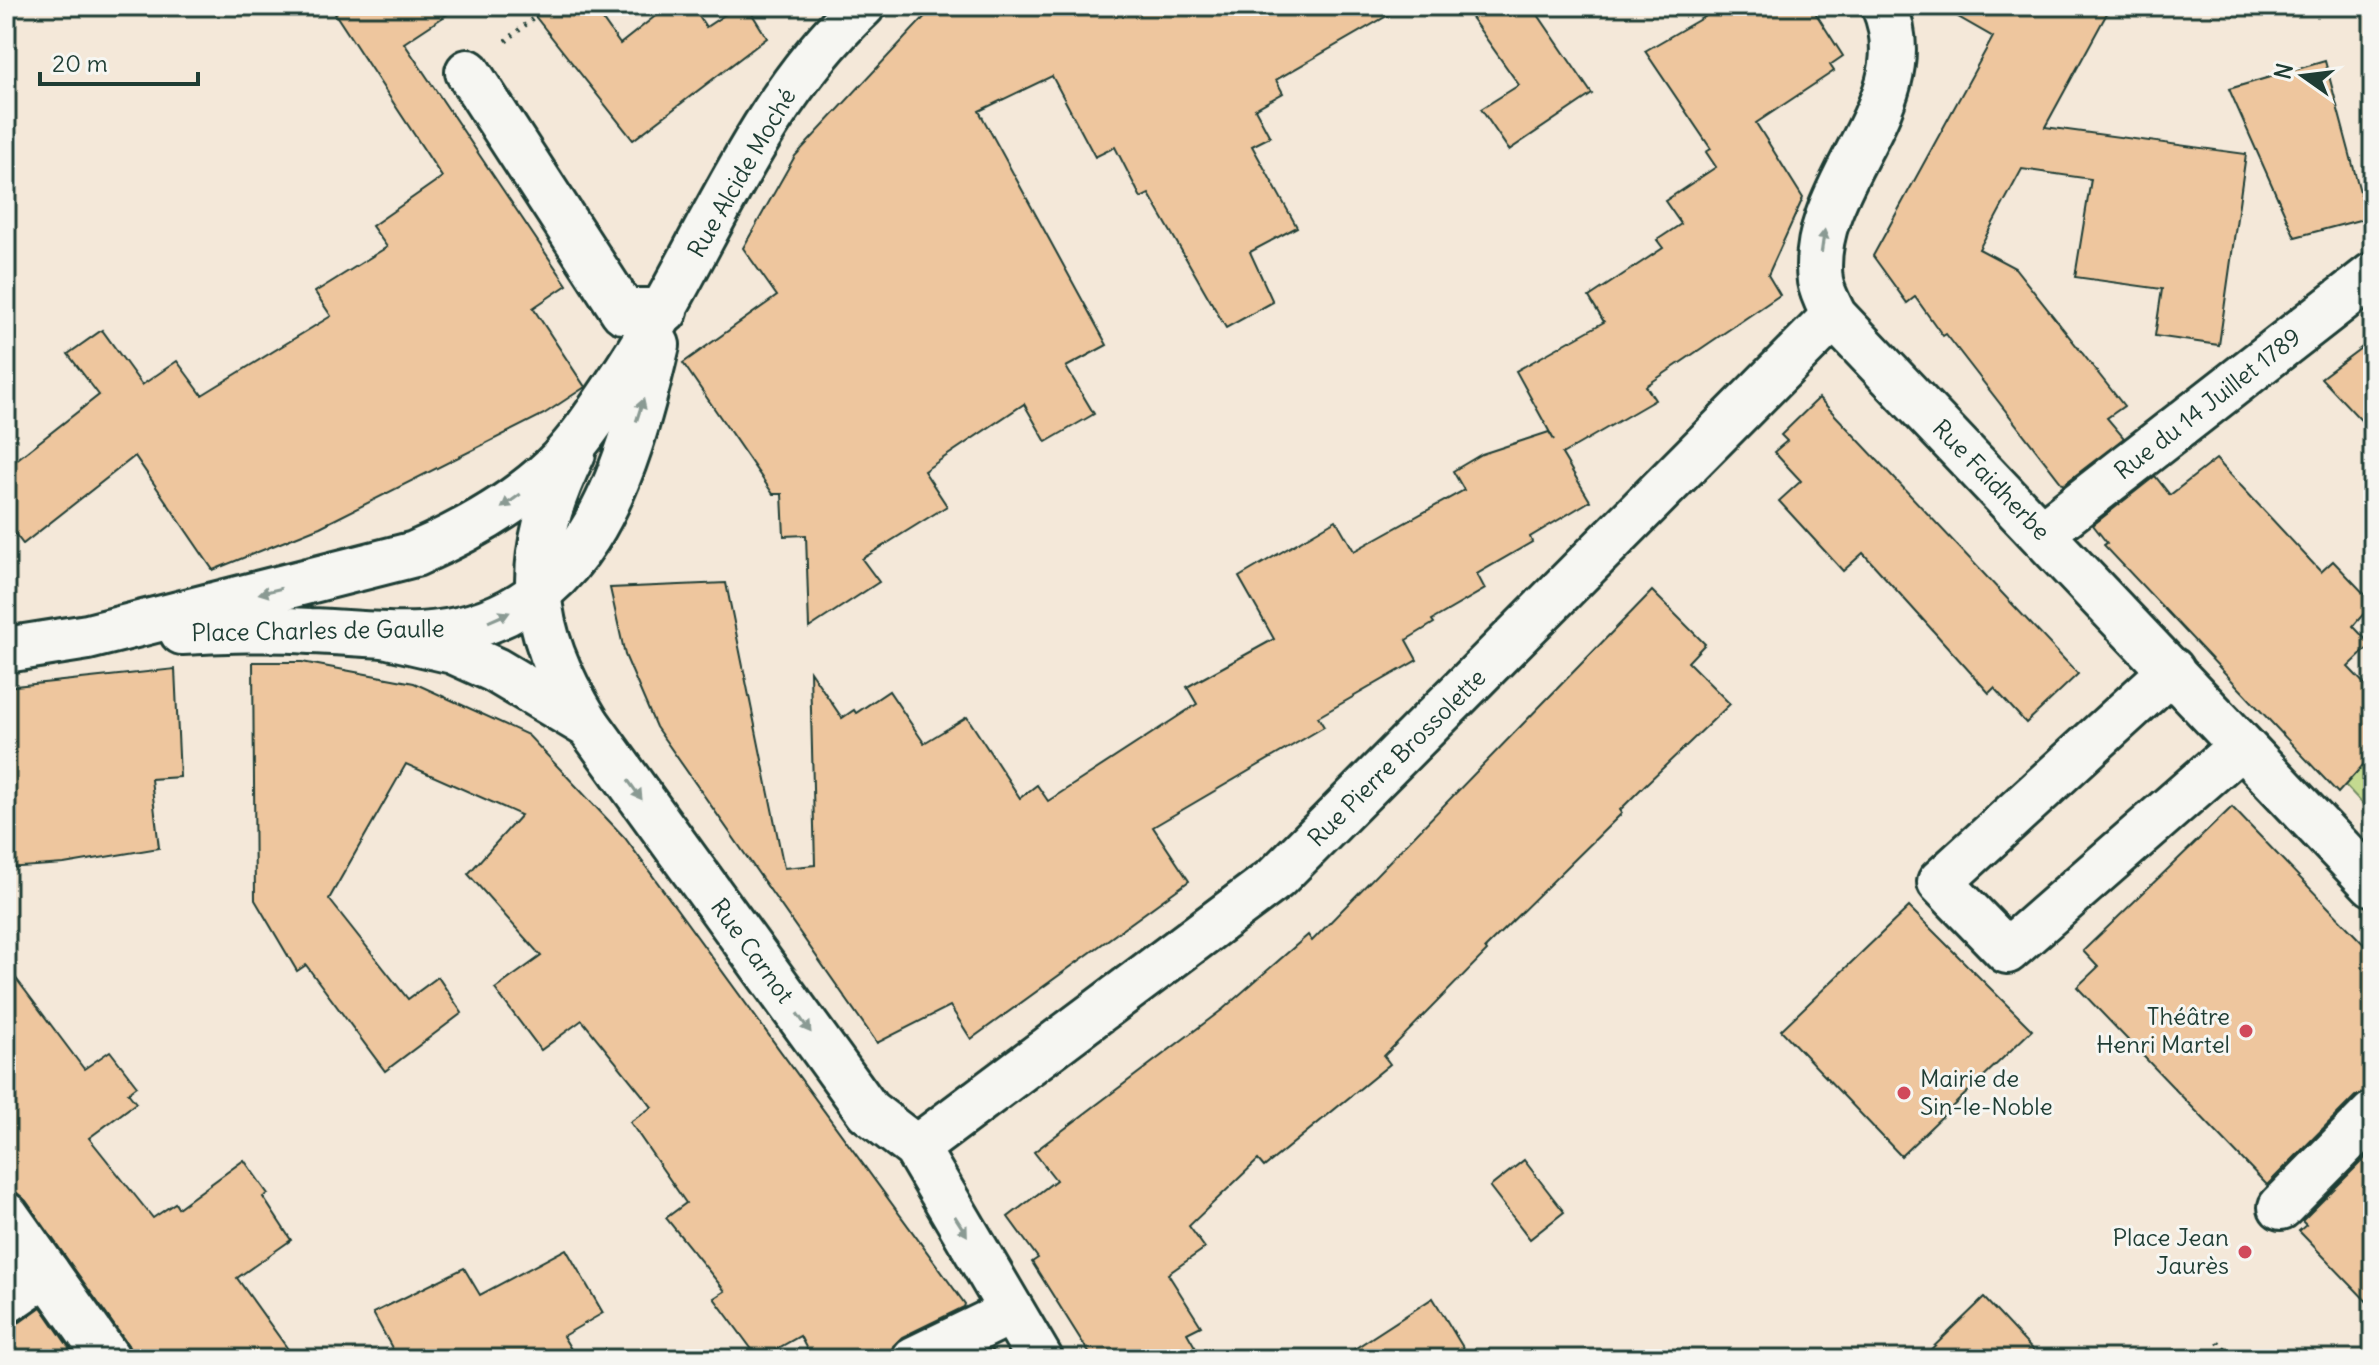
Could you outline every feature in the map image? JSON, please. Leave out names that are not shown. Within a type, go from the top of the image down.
[{"type":"street","name":"Rue Alcide Moché","points":[[665,311],[727,187],[777,104],[862,6]]},
{"type":"street","name":"Rue Faidherbe","points":[[1884,6],[1894,46],[1889,85],[1825,221],[1820,283],[1834,316],[2373,884]]},
{"type":"street","points":[[468,72],[623,311],[665,311]]},
{"type":"street","name":"Rue du 14 Juillet 1789","points":[[2042,533],[2373,275]]},
{"type":"street","name":"Place Charles de Gaulle","points":[[88,637],[415,554],[457,536],[513,500],[553,468],[581,437],[665,311]]},
{"type":"street","name":"Place Charles de Gaulle","points":[[88,637],[233,629],[420,635],[496,620],[537,596],[559,577],[599,521],[645,395],[665,311]]},
{"type":"street","name":"Rue Pierre Brossolette","points":[[916,1148],[1276,878],[1834,316]]},
{"type":"street","points":[[581,437],[550,509],[540,552],[537,596],[547,644],[562,682],[589,726]]},
{"type":"street","name":"Rue Carnot","points":[[384,635],[453,651],[495,670],[589,726],[868,1111],[916,1148],[1040,1359]]},
{"type":"street","points":[[6,650],[88,637]]},
{"type":"street","points":[[2172,670],[1940,882],[2007,951],[2241,746]]},
{"type":"street","points":[[2281,1207],[2373,1114]]},
{"type":"street","points":[[6,1215],[108,1359]]},
{"type":"street","points":[[6,1301],[47,1273]]},
{"type":"street","points":[[914,1359],[1011,1312]]},
{"type":"path","points":[[2218,1342],[2234,1359]]},
{"type":"green space","points":[[2373,752],[2373,815],[2345,785]]},
{"type":"building","points":[[330,6],[460,6],[404,43],[567,285],[533,308],[585,387],[544,414],[320,527],[213,570],[135,456],[23,544],[6,522],[6,468],[99,395],[68,354],[102,330],[142,385],[177,361],[202,395],[331,316],[315,292],[387,247],[372,226],[442,177]]},
{"type":"building","points":[[527,6],[593,6],[620,44],[668,6],[692,6],[706,27],[738,6],[747,6],[767,38],[633,140]]},
{"type":"building","points":[[940,6],[1404,6],[1276,80],[1283,93],[1255,109],[1270,137],[1252,146],[1297,227],[1250,252],[1273,302],[1226,328],[1149,194],[1141,198],[1115,147],[1095,157],[1052,76],[979,111],[1107,345],[1066,367],[1094,414],[1046,442],[1024,404],[924,471],[947,506],[862,559],[879,582],[809,628],[806,535],[784,536],[782,494],[773,494],[683,363],[777,296],[743,248],[795,156],[928,13]]},
{"type":"building","points":[[1463,6],[1532,6],[1592,94],[1509,150],[1481,109],[1519,85]]},
{"type":"building","points":[[1723,6],[1811,6],[1843,56],[1830,65],[1834,71],[1756,123],[1803,198],[1768,275],[1780,295],[1646,386],[1655,400],[1562,454],[1590,501],[1530,537],[1532,542],[1477,574],[1485,589],[1432,620],[1434,623],[1406,640],[1417,660],[1318,717],[1324,727],[1153,827],[1189,881],[971,1039],[950,1006],[877,1043],[656,727],[625,655],[610,588],[726,583],[784,868],[815,865],[810,671],[842,718],[854,710],[856,713],[889,691],[924,743],[967,717],[1020,798],[1037,785],[1048,801],[1197,704],[1187,687],[1274,639],[1239,577],[1336,520],[1354,551],[1464,490],[1453,471],[1482,454],[1549,432],[1554,440],[1516,371],[1604,322],[1589,297],[1663,248],[1657,240],[1681,224],[1665,201],[1716,167],[1706,152],[1711,149],[1645,51]]},
{"type":"building","points":[[1939,6],[2111,6],[2045,127],[2246,154],[2219,345],[2155,336],[2162,289],[2075,277],[2091,179],[2022,169],[1979,249],[2015,268],[2124,406],[2107,418],[2124,438],[2063,485],[1946,334],[1943,336],[1915,297],[1907,303],[1873,256],[1993,37]]},
{"type":"building","points":[[2325,61],[2367,218],[2295,237],[2229,89]]},
{"type":"building","points":[[2373,339],[2373,433],[2321,378]]},
{"type":"building","points":[[1819,398],[2078,674],[2026,723],[1994,688],[1989,693],[1863,553],[1843,571],[1779,501],[1801,481],[1774,452],[1787,441],[1781,435]]},
{"type":"building","points":[[2216,459],[2321,572],[2333,561],[2373,603],[2353,626],[2371,645],[2348,667],[2373,693],[2373,754],[2338,793],[2104,545],[2107,543],[2093,525],[2155,476],[2170,495]]},
{"type":"building","points":[[1652,591],[1705,644],[1688,662],[1730,704],[1645,785],[1620,810],[1622,813],[1485,948],[1487,951],[1384,1056],[1390,1064],[1264,1167],[1258,1160],[1189,1226],[1205,1248],[1168,1274],[1201,1326],[1187,1333],[1202,1359],[1093,1359],[1032,1262],[1038,1258],[1008,1217],[1056,1180],[1034,1152],[1223,1009],[1308,935],[1312,941]]},
{"type":"building","points":[[253,662],[302,662],[414,683],[528,735],[625,838],[965,1304],[964,1307],[902,1337],[893,1346],[889,1359],[812,1359],[800,1336],[759,1359],[714,1298],[725,1291],[666,1218],[686,1203],[630,1122],[652,1107],[582,1020],[541,1050],[495,989],[541,956],[468,874],[521,815],[406,764],[329,899],[408,999],[438,977],[462,1013],[385,1071],[306,965],[297,971],[255,900]]},
{"type":"building","points":[[175,669],[180,777],[151,779],[159,848],[64,864],[6,868],[6,687]]},
{"type":"building","name":"Théâtre Henri Martel","points":[[2232,807],[2373,954],[2373,1090],[2355,1096],[2267,1185],[2077,987],[2098,967],[2083,951]]},
{"type":"building","name":"Mairie de Sin-le-Noble","points":[[1909,907],[2032,1030],[1901,1156],[1781,1030]]},
{"type":"building","points":[[6,965],[84,1069],[110,1051],[137,1086],[128,1093],[136,1103],[89,1138],[153,1218],[175,1203],[178,1208],[244,1160],[268,1194],[263,1197],[291,1240],[237,1278],[295,1359],[133,1359],[128,1345],[26,1201],[17,1193],[6,1190]]},
{"type":"building","points":[[2373,1150],[2373,1308],[2299,1231],[2306,1225],[2302,1221]]},
{"type":"building","points":[[1524,1160],[1564,1212],[1530,1239],[1490,1187]]},
{"type":"building","points":[[566,1249],[603,1313],[563,1336],[577,1359],[398,1359],[373,1313],[464,1268],[480,1295]]},
{"type":"building","points":[[1433,1298],[1470,1359],[1339,1359]]},
{"type":"building","points":[[1984,1298],[2041,1359],[1921,1359]]},
{"type":"building","points":[[41,1307],[77,1359],[6,1359],[6,1326],[20,1322]]},
{"type":"building","points":[[991,1349],[998,1359],[971,1359]]},
{"type":"place","name":"Théâtre Henri Martel","points":[[2246,1031]]},
{"type":"place","name":"Mairie de Sin-le-Noble","points":[[1904,1093]]},
{"type":"place","name":"Place Jean Jaurès","points":[[2245,1252]]}]
